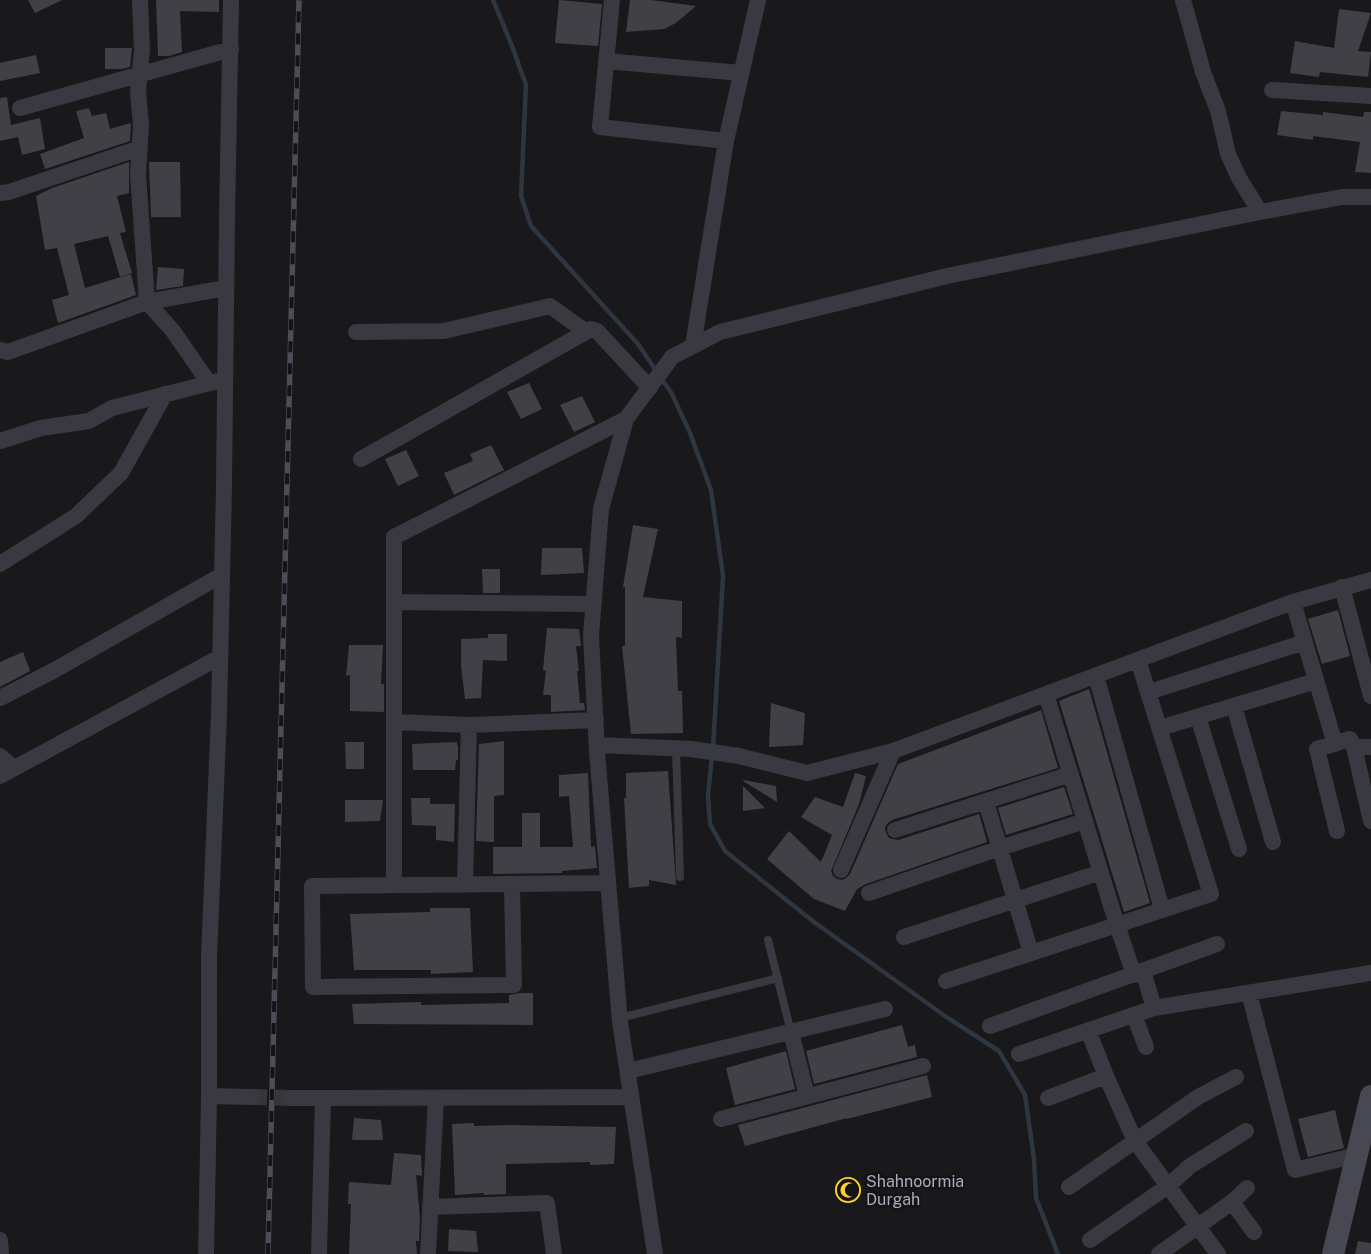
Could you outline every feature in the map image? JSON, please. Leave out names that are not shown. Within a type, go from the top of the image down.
[{"type":"street","points":[[140,0],[142,50],[138,91],[141,125],[138,174],[147,302],[173,331],[209,384]]},
{"type":"street","points":[[206,1254],[209,958],[222,575],[231,0]]},
{"type":"street","points":[[612,0],[600,127],[726,141]]},
{"type":"street","points":[[693,346],[726,141],[758,0]]},
{"type":"street","points":[[1183,0],[1203,72],[1218,111],[1228,154],[1239,178],[1260,212]]},
{"type":"street","points":[[20,108],[231,49]]},
{"type":"street","points":[[606,61],[741,73]]},
{"type":"street","points":[[1272,90],[1371,96]]},
{"type":"street","points":[[0,193],[9,192],[140,148]]},
{"type":"street","points":[[655,1254],[620,1018],[597,745],[591,636],[601,508],[626,419],[672,357],[720,332],[947,276],[1260,212],[1342,197],[1371,197]]},
{"type":"street","points":[[0,350],[8,352],[147,302],[226,288]]},
{"type":"street","points":[[356,332],[444,330],[550,306],[585,331]]},
{"type":"street","points":[[361,459],[591,329],[597,331],[652,386]]},
{"type":"street","points":[[0,441],[41,428],[89,421],[112,408],[225,379]]},
{"type":"street","points":[[0,564],[76,516],[121,473],[165,394]]},
{"type":"street","points":[[394,885],[394,537],[626,419]]},
{"type":"street","points":[[0,698],[53,671],[222,575]]},
{"type":"street","points":[[597,745],[684,749],[739,756],[807,773],[893,751],[1293,602],[1371,580]]},
{"type":"street","points":[[1342,587],[1371,696]]},
{"type":"street","points":[[394,602],[594,604]]},
{"type":"street","points":[[1293,602],[1334,744]]},
{"type":"street","points":[[1149,692],[1304,642]]},
{"type":"street","points":[[0,756],[7,772],[220,657]]},
{"type":"street","points":[[946,981],[1211,894],[1138,660]]},
{"type":"street","points":[[1096,676],[1162,910]]},
{"type":"street","points":[[1160,728],[1316,681]]},
{"type":"street","points":[[1046,694],[1118,925],[1154,1008]]},
{"type":"street","points":[[1234,706],[1273,842]]},
{"type":"street","points":[[1198,717],[1238,849]]},
{"type":"street","points":[[394,722],[469,725],[596,720]]},
{"type":"street","points":[[465,884],[469,725]]},
{"type":"street","points":[[1337,831],[1317,749],[1350,739],[1354,747],[1371,821]]},
{"type":"street","points":[[1354,747],[1371,747]]},
{"type":"street","points":[[841,870],[893,751]]},
{"type":"street","points":[[895,830],[1070,774]]},
{"type":"street","points":[[986,802],[1031,953]]},
{"type":"street","points":[[869,893],[1085,821]]},
{"type":"street","points":[[904,937],[1101,872]]},
{"type":"street","points":[[512,884],[514,985],[313,987],[312,886],[608,882]]},
{"type":"street","points":[[990,1026],[1217,944]]},
{"type":"street","points":[[1020,1054],[1154,1008],[1371,974]]},
{"type":"street","points":[[1249,993],[1295,1170],[1357,1155]]},
{"type":"street","points":[[628,1071],[885,1009]]},
{"type":"street","points":[[1134,1015],[1146,1047]]},
{"type":"street","points":[[1088,1030],[1135,1141],[1218,1254]]},
{"type":"street","points":[[791,1032],[807,1096]]},
{"type":"street","points":[[721,1119],[923,1066]]},
{"type":"street","points":[[1048,1098],[1106,1076]]},
{"type":"street","points":[[1070,1187],[1198,1097],[1236,1077]]},
{"type":"street","points":[[209,1096],[251,1097]]},
{"type":"street","points":[[1333,1254],[1371,1096]]},
{"type":"street","points":[[290,1098],[631,1097]]},
{"type":"street","points":[[319,1254],[323,1098]]},
{"type":"street","points":[[428,1254],[436,1098]]},
{"type":"street","points":[[1090,1240],[1168,1186],[1190,1166],[1246,1131]]},
{"type":"street","points":[[1159,1254],[1232,1202],[1247,1188]]},
{"type":"street","points":[[1232,1202],[1254,1232]]},
{"type":"street","points":[[430,1207],[547,1203],[554,1254]]},
{"type":"street","points":[[0,1240],[1,1254]]},
{"type":"lane","points":[[680,876],[684,749]]},
{"type":"lane","points":[[768,940],[791,1032]]},
{"type":"lane","points":[[620,1018],[778,978]]},
{"type":"building","points":[[28,0],[62,0],[35,13]]},
{"type":"building","points":[[156,0],[219,0],[219,12],[180,11],[182,52],[169,56],[158,56]]},
{"type":"building","points":[[559,0],[602,4],[598,46],[555,43]]},
{"type":"building","points":[[630,0],[651,0],[696,6],[676,23],[664,29],[626,32]]},
{"type":"building","points":[[1339,9],[1371,13],[1358,51],[1371,52],[1368,77],[1320,72],[1319,77],[1290,73],[1295,41],[1334,48]]},
{"type":"building","points":[[105,48],[132,48],[130,67],[105,69]]},
{"type":"building","points":[[36,55],[40,73],[0,81],[0,63]]},
{"type":"building","points":[[7,97],[11,125],[40,118],[45,149],[22,155],[18,137],[0,141],[0,98]]},
{"type":"building","points":[[89,108],[92,116],[106,113],[110,129],[131,123],[130,141],[45,169],[40,154],[84,138],[76,111]]},
{"type":"building","points":[[1281,111],[1323,115],[1323,112],[1363,117],[1364,112],[1371,112],[1371,173],[1355,172],[1360,142],[1313,136],[1313,140],[1277,135]]},
{"type":"building","points":[[129,162],[129,193],[117,196],[126,232],[120,233],[132,273],[120,277],[108,236],[74,244],[85,288],[131,274],[136,295],[58,323],[52,300],[69,295],[57,248],[45,250],[36,196],[52,188]]},
{"type":"building","points":[[149,162],[180,162],[181,217],[151,217]]},
{"type":"building","points":[[158,267],[184,269],[183,286],[156,290]]},
{"type":"building","points":[[529,383],[542,409],[521,419],[507,392]]},
{"type":"building","points":[[582,396],[595,422],[574,432],[560,405]]},
{"type":"building","points":[[491,445],[504,470],[454,495],[444,473],[473,461],[470,454]]},
{"type":"building","points":[[406,450],[419,476],[398,486],[385,459]]},
{"type":"building","points":[[633,525],[658,529],[643,597],[682,601],[682,638],[676,637],[678,691],[682,691],[683,733],[631,734],[622,646],[625,646],[625,587],[623,587]]},
{"type":"building","points":[[542,548],[582,548],[584,573],[541,575]]},
{"type":"building","points":[[482,569],[500,569],[500,593],[483,593]]},
{"type":"building","points":[[1338,610],[1350,656],[1322,664],[1308,619]]},
{"type":"building","points":[[547,628],[579,629],[581,646],[576,646],[579,671],[577,671],[580,703],[584,703],[585,710],[551,712],[551,695],[543,695],[546,671],[543,670]]},
{"type":"building","points":[[488,634],[507,634],[507,661],[483,660],[481,698],[465,699],[461,666],[461,639],[488,638]]},
{"type":"building","points":[[349,645],[383,645],[381,684],[384,684],[384,712],[350,711],[350,675],[346,676]]},
{"type":"building","points":[[23,652],[30,671],[0,687],[0,662]]},
{"type":"building","points":[[1089,689],[1150,903],[1124,912],[1059,701]]},
{"type":"building","points":[[771,703],[805,713],[803,745],[769,747]]},
{"type":"building","points":[[1041,710],[1058,768],[892,820],[885,828],[889,838],[898,840],[979,814],[987,842],[866,884],[857,889],[845,911],[814,899],[767,859],[789,831],[821,862],[832,835],[801,817],[815,797],[843,807],[855,773],[866,776],[859,804],[831,871],[837,879],[842,880],[846,878],[850,874],[898,764]]},
{"type":"building","points":[[504,741],[504,795],[494,796],[494,842],[476,841],[479,744]]},
{"type":"building","points":[[345,742],[364,742],[364,769],[346,769]]},
{"type":"building","points":[[457,742],[458,760],[456,760],[455,770],[413,770],[412,744]]},
{"type":"building","points":[[668,771],[676,885],[649,880],[649,886],[629,888],[624,798],[626,798],[626,773]]},
{"type":"building","points":[[588,773],[591,847],[595,846],[597,868],[562,871],[562,873],[493,874],[493,847],[522,847],[522,813],[540,813],[540,847],[573,847],[569,796],[559,797],[559,775]]},
{"type":"building","points":[[743,781],[776,786],[777,802]]},
{"type":"building","points":[[743,786],[765,808],[743,811]]},
{"type":"building","points":[[1064,787],[1073,814],[1006,835],[998,808]]},
{"type":"building","points":[[411,798],[430,798],[430,804],[455,804],[454,842],[436,840],[436,826],[412,825]]},
{"type":"building","points":[[345,800],[383,800],[380,821],[345,822]]},
{"type":"building","points":[[430,908],[470,908],[473,972],[431,974],[431,970],[354,970],[350,914],[430,912]]},
{"type":"building","points":[[533,993],[533,1025],[354,1024],[352,1004],[421,1002],[421,1005],[509,1003],[509,995]]},
{"type":"building","points":[[902,1025],[908,1047],[915,1045],[917,1057],[814,1084],[806,1051]]},
{"type":"building","points":[[786,1051],[795,1089],[735,1105],[726,1068]]},
{"type":"building","points":[[927,1075],[932,1097],[745,1146],[738,1125]]},
{"type":"building","points":[[1335,1110],[1344,1148],[1308,1157],[1298,1119]]},
{"type":"building","points":[[354,1118],[381,1120],[383,1140],[352,1140]]},
{"type":"building","points":[[474,1123],[474,1126],[616,1127],[614,1164],[590,1165],[590,1162],[506,1164],[506,1194],[455,1195],[452,1124]]},
{"type":"building","points":[[394,1153],[421,1155],[422,1176],[416,1175],[420,1218],[419,1241],[416,1241],[417,1254],[349,1254],[351,1204],[348,1204],[349,1182],[391,1185]]},
{"type":"building","points":[[449,1229],[476,1231],[478,1252],[448,1251]]},
{"type":"building","points":[[1358,1241],[1371,1243],[1371,1254],[1355,1254]]},
{"type":"waterway","points":[[493,0],[526,85],[521,196],[531,226],[638,344],[657,372]]},
{"type":"waterway","points":[[661,378],[672,394],[690,433],[711,490],[723,576],[713,748]]},
{"type":"waterway","points":[[712,756],[708,795],[710,824],[725,851],[814,922],[945,1016],[999,1051],[1025,1095],[1034,1159],[1036,1198],[1058,1254]]},
{"type":"tunnel","points":[[251,1097],[290,1098]]},
{"type":"railway","points":[[268,1254],[299,0]]},
{"type":"place","name":"Shahnoormia Durgah","points":[[848,1190]]}]
